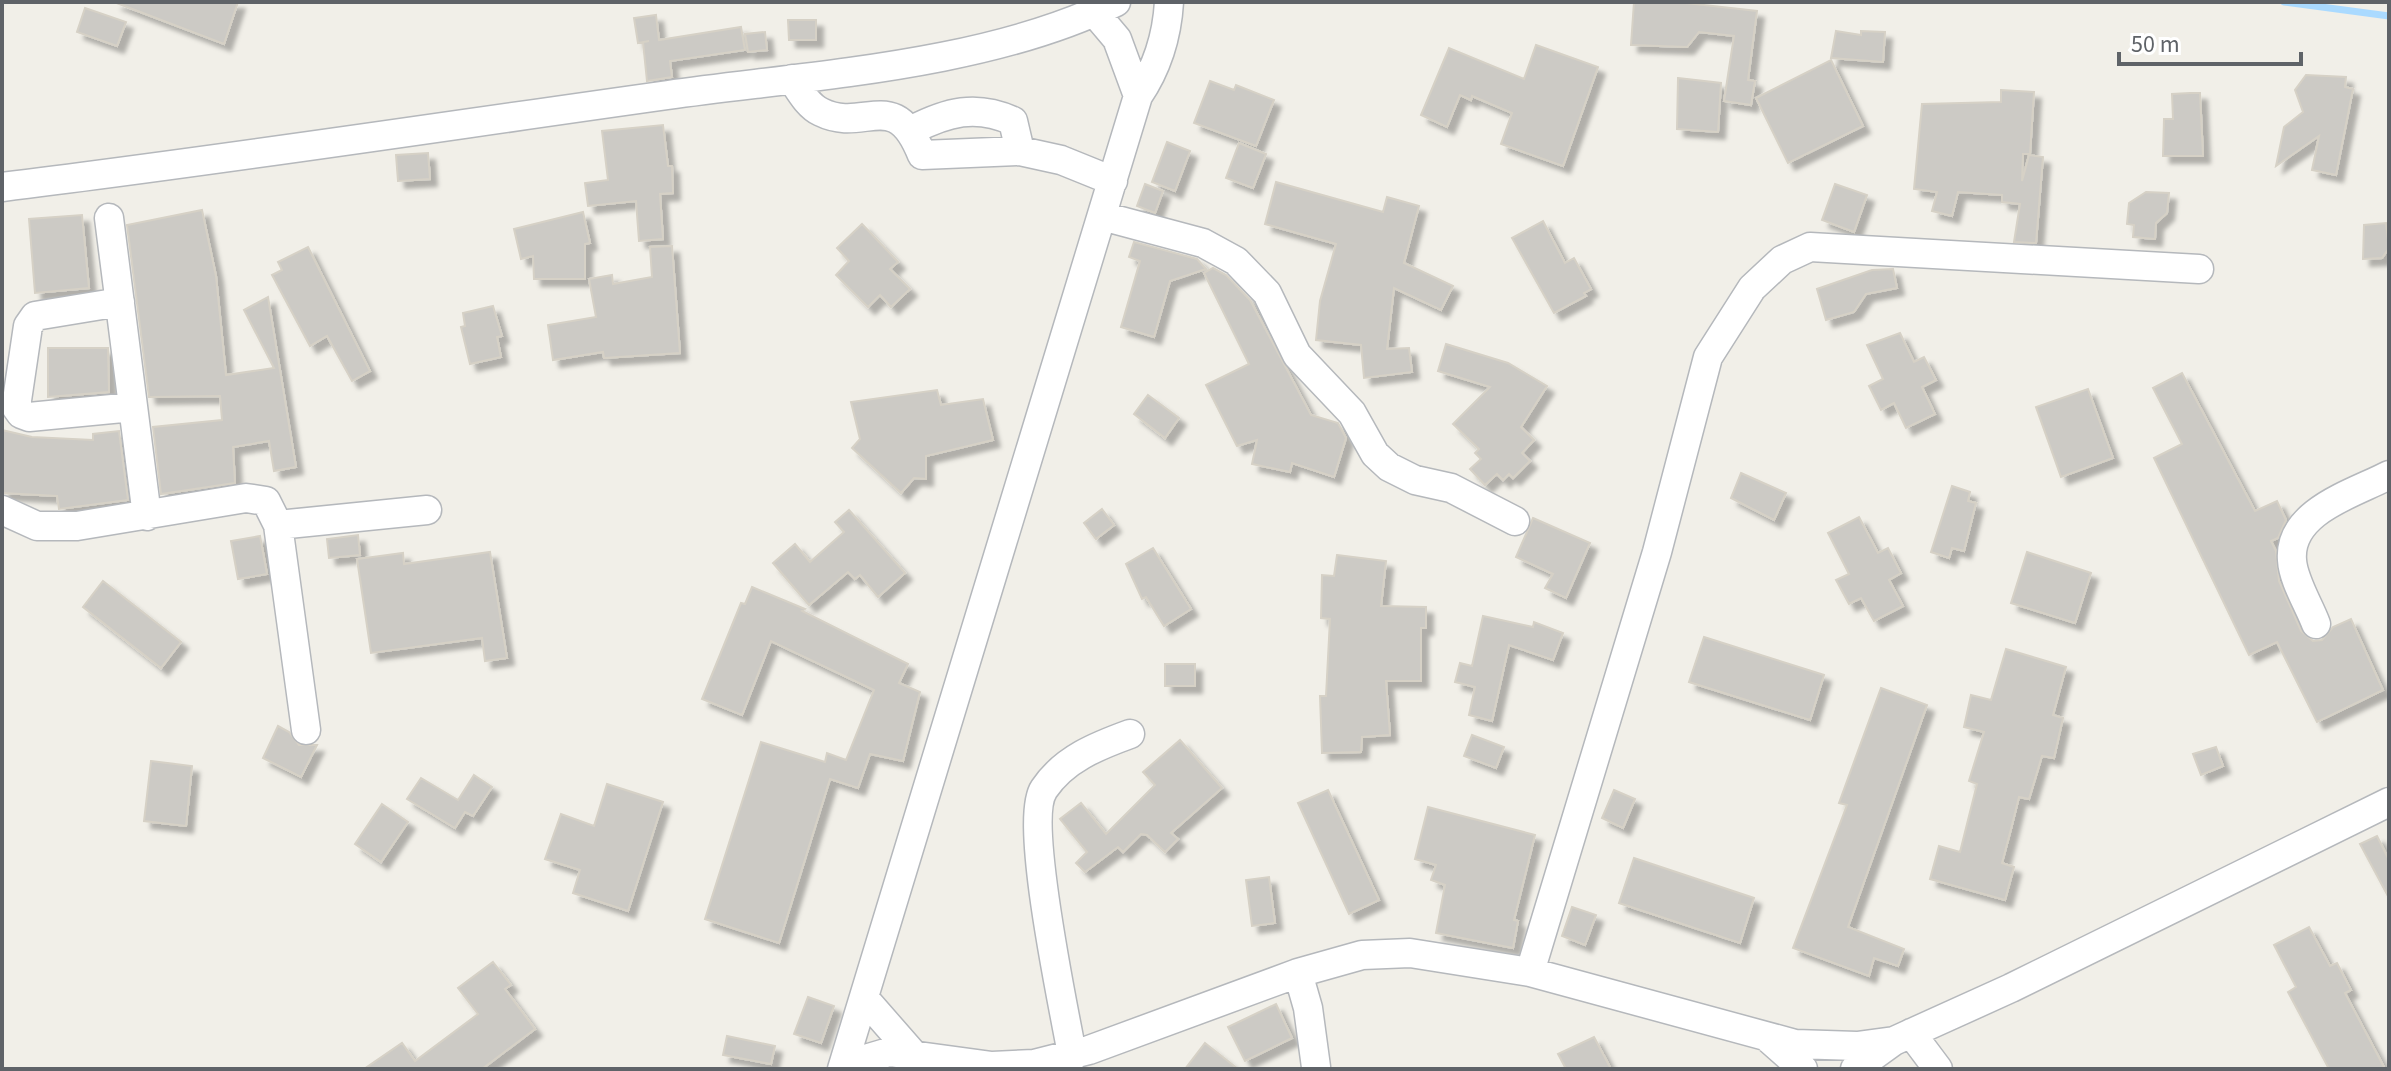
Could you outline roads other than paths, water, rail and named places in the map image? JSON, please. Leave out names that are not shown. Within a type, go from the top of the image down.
[{"type":"street","points":[[842,1069],[999,542],[1138,96],[1162,45],[1169,2]]},
{"type":"street","points":[[2,187],[792,79],[959,52],[1064,25],[1105,7],[1138,96]]},
{"type":"street","points":[[792,79],[805,99],[822,113],[888,115],[912,130],[922,155],[1020,151],[1061,160],[1113,181]]},
{"type":"street","points":[[912,130],[940,116],[965,110],[993,112],[1013,121],[1020,151]]},
{"type":"street","points":[[1102,216],[1203,243],[1236,261],[1267,293],[1297,355],[1352,413],[1375,454],[1389,467],[1415,480],[1451,488],[1515,521]]},
{"type":"street","points":[[109,218],[147,516]]},
{"type":"street","points":[[1530,972],[1657,552],[1708,357],[1752,288],[1782,260],[1810,247],[2199,269]]},
{"type":"street","points":[[120,302],[35,316],[28,326],[16,407],[29,417],[133,407]]},
{"type":"street","points":[[2316,624],[2292,560],[2296,538],[2309,517],[2389,475]]},
{"type":"street","points":[[2,510],[37,526],[77,526],[257,497],[271,507],[278,525],[306,730]]},
{"type":"street","points":[[278,525],[427,510]]},
{"type":"street","points":[[1069,1062],[1041,871],[1037,815],[1042,791],[1062,769],[1091,748],[1130,734]]},
{"type":"street","points":[[1855,1069],[1902,1037],[2011,988],[2389,802]]},
{"type":"street","points":[[849,1069],[862,1060],[889,1052],[992,1066],[1069,1062],[1298,973],[1362,955],[1410,953],[1530,972],[1776,1051],[1803,1069]]},
{"type":"street","points":[[1298,973],[1308,1008],[1316,1067]]},
{"type":"street","points":[[864,998],[913,1054]]},
{"type":"street","points":[[1776,1051],[1902,1037],[1938,1069]]},
{"type":"waterway","points":[[2284,2],[2389,16]]}]
